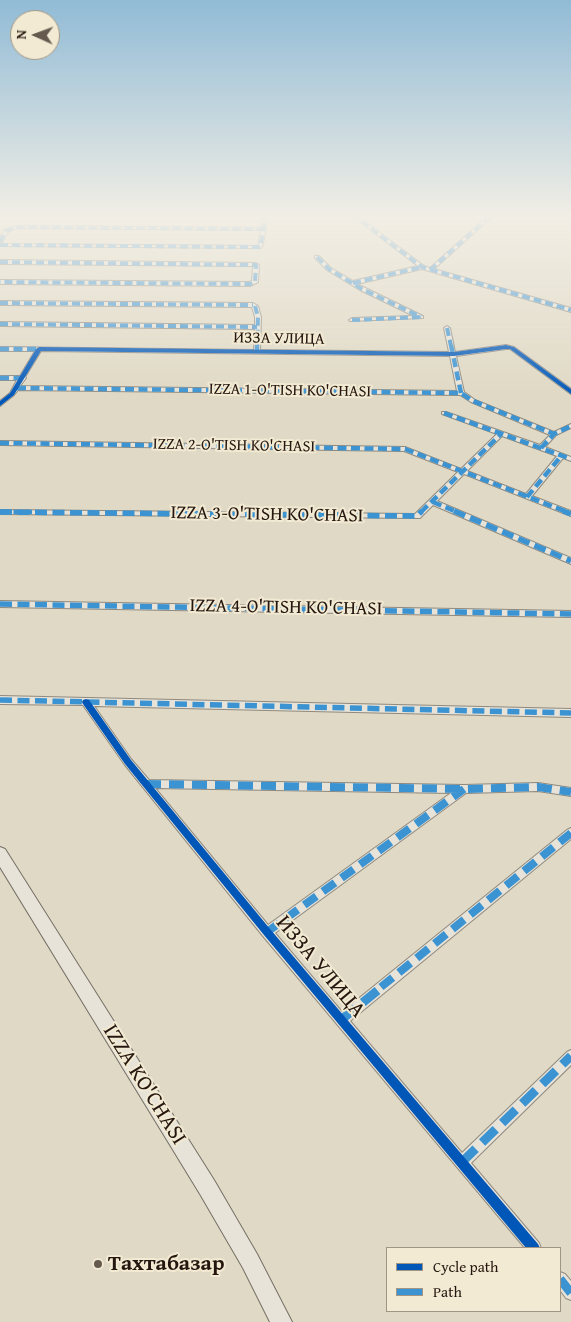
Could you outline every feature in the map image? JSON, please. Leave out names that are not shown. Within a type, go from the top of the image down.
[{"type":"main road","name":"IZZA KO'CHASI","points":[[0,854],[207,1187],[250,1261],[281,1322]]},
{"type":"street","points":[[0,282],[254,284],[255,276]]},
{"type":"street","points":[[341,276],[421,317]]},
{"type":"street","points":[[352,283],[384,276]]},
{"type":"street","points":[[450,276],[571,310]]},
{"type":"street","points":[[0,303],[254,305],[258,317],[257,352]]},
{"type":"street","points":[[352,320],[421,317]]},
{"type":"street","points":[[0,324],[257,327]]},
{"type":"street","points":[[447,328],[462,393]]},
{"type":"street","name":"ИЗЗА УЛИЦА","points":[[0,349],[454,354],[481,352],[500,347],[512,348],[571,392]]},
{"type":"street","points":[[0,404],[6,401],[17,388],[39,349]]},
{"type":"street","points":[[0,378],[23,378]]},
{"type":"street","name":"IZZA 1-O'TISH KO'CHASI","points":[[17,388],[462,393],[472,401],[554,434]]},
{"type":"street","points":[[444,413],[571,459]]},
{"type":"street","points":[[541,448],[554,434],[571,426]]},
{"type":"street","name":"IZZA 3-O'TISH KO'CHASI","points":[[0,512],[417,516],[501,434]]},
{"type":"street","name":"IZZA 2-O'TISH KO'CHASI","points":[[0,443],[404,449],[464,470],[571,514]]},
{"type":"street","points":[[527,497],[562,455]]},
{"type":"street","points":[[433,502],[571,560]]},
{"type":"street","name":"IZZA 4-O'TISH KO'CHASI","points":[[0,604],[571,614]]},
{"type":"street","points":[[0,700],[571,712]]},
{"type":"street","name":"ИЗЗА УЛИЦА","points":[[86,702],[146,784],[267,932],[533,1247]]},
{"type":"street","points":[[146,784],[464,790],[538,787],[571,792]]},
{"type":"street","points":[[267,932],[464,790]]},
{"type":"street","points":[[560,790],[571,800]]},
{"type":"street","points":[[342,1020],[571,833]]},
{"type":"street","points":[[462,1162],[571,1056]]},
{"type":"street","points":[[561,1280],[571,1293]]},
{"type":"marked path","points":[[0,282],[250,284],[255,282],[255,276]]},
{"type":"marked path","points":[[340,276],[362,289],[421,317]]},
{"type":"marked path","points":[[353,283],[385,276]]},
{"type":"marked path","points":[[452,276],[571,310]]},
{"type":"marked path","points":[[0,303],[253,305]]},
{"type":"marked path","points":[[255,306],[258,317],[257,352]]},
{"type":"marked path","points":[[352,320],[421,317]]},
{"type":"marked path","points":[[0,324],[257,327]]},
{"type":"marked path","points":[[447,328],[461,393]]},
{"type":"marked path","points":[[0,349],[39,349]]},
{"type":"marked path","points":[[0,378],[23,378]]},
{"type":"marked path","points":[[17,388],[461,393],[473,401],[554,434]]},
{"type":"marked path","points":[[444,413],[571,459]]},
{"type":"marked path","points":[[541,448],[554,434],[571,426]]},
{"type":"marked path","points":[[0,512],[417,516],[501,434]]},
{"type":"marked path","points":[[0,443],[405,449],[571,514]]},
{"type":"marked path","points":[[527,497],[562,455]]},
{"type":"marked path","points":[[433,502],[571,561]]},
{"type":"marked path","points":[[0,604],[571,614]]},
{"type":"marked path","points":[[0,700],[571,713]]},
{"type":"marked path","points":[[146,784],[464,789],[538,787],[571,792]]},
{"type":"marked path","points":[[267,932],[464,789]]},
{"type":"marked path","points":[[341,1020],[571,833]]},
{"type":"marked path","points":[[462,1162],[571,1056]]},
{"type":"marked path","points":[[561,1280],[571,1293]]},
{"type":"cycle path","points":[[0,404],[12,394],[39,349],[454,354],[506,347],[512,348],[571,392]]},
{"type":"cycle path","points":[[86,702],[128,762],[267,932],[533,1247]]},
{"type":"place","name":"Тахтабазар","points":[[98,1264]]}]
